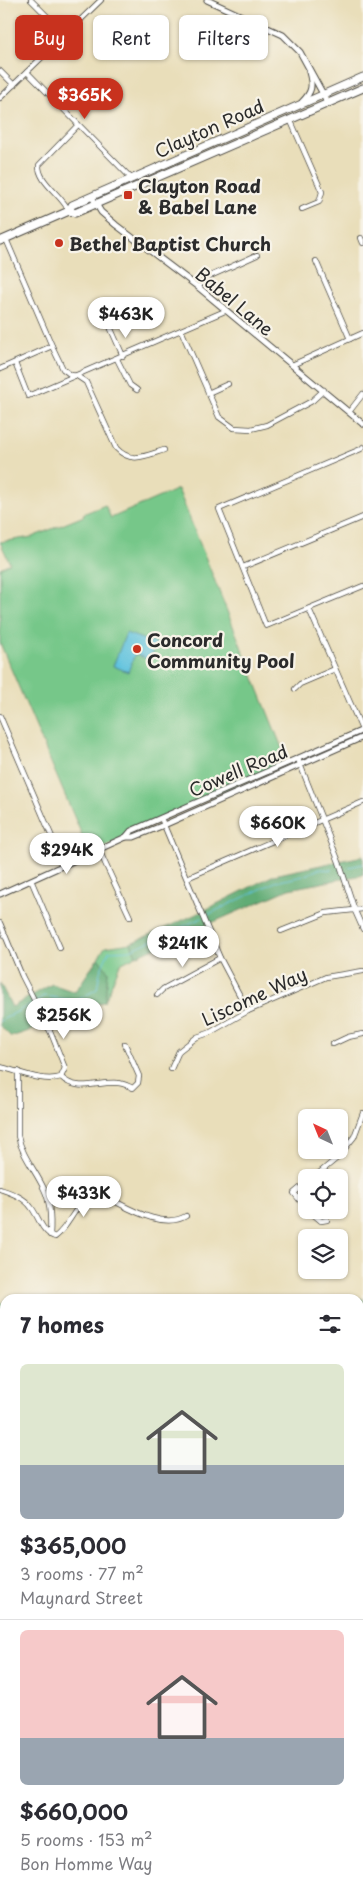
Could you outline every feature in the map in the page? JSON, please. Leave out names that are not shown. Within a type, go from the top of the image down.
[{"type":"main road","name":"Clayton Road","points":[[94,200],[132,179],[363,77]]},
{"type":"main road","name":"Clayton Road","points":[[3,240],[69,211],[72,206],[94,200],[363,88]]},
{"type":"street","points":[[31,0],[46,15]]},
{"type":"street","points":[[83,18],[101,0]]},
{"type":"street","points":[[208,0],[283,34],[300,52],[324,94],[327,104]]},
{"type":"street","points":[[0,98],[39,60]]},
{"type":"street","points":[[300,104],[312,89],[306,62]]},
{"type":"street","points":[[0,71],[14,85]]},
{"type":"street","points":[[26,72],[77,126],[132,179]]},
{"type":"street","points":[[290,119],[322,192],[319,202],[302,210]]},
{"type":"street","points":[[69,211],[64,201],[43,178],[39,165],[77,126]]},
{"type":"street","name":"Babel Lane","points":[[94,200],[101,212],[116,225],[198,287],[363,424]]},
{"type":"street","points":[[3,240],[63,369],[86,382],[116,448],[122,454],[132,458],[164,450]]},
{"type":"street","points":[[198,287],[208,277],[257,255]]},
{"type":"street","points":[[316,262],[350,339]]},
{"type":"street","points":[[14,363],[28,396],[225,311]]},
{"type":"street","points":[[111,329],[123,356]]},
{"type":"street","points":[[180,330],[218,417],[234,428],[251,429],[267,425],[312,401],[324,390]]},
{"type":"street","points":[[292,365],[363,333]]},
{"type":"street","points":[[0,370],[52,346]]},
{"type":"street","points":[[116,358],[130,386],[137,390]]},
{"type":"street","points":[[208,393],[228,384]]},
{"type":"street","points":[[349,412],[363,394]]},
{"type":"street","points":[[363,447],[219,509],[266,626],[363,586]]},
{"type":"street","points":[[243,567],[363,517]]},
{"type":"street","points":[[310,609],[363,731]]},
{"type":"street","points":[[295,689],[300,684],[335,669]]},
{"type":"street","points":[[0,716],[64,865]]},
{"type":"street","name":"Cowell Road","points":[[0,894],[99,850],[126,837],[131,831],[363,731]]},
{"type":"street","name":"Cowell Road","points":[[126,837],[134,837],[164,825],[363,737]]},
{"type":"street","points":[[298,759],[339,862],[363,929]]},
{"type":"street","points":[[187,878],[322,818],[363,802]]},
{"type":"street","points":[[161,818],[220,958],[248,1011]]},
{"type":"street","points":[[99,850],[130,917]]},
{"type":"street","points":[[32,880],[60,948]]},
{"type":"street","points":[[281,931],[326,914],[363,909]]},
{"type":"street","points":[[0,924],[63,1063],[64,1068],[61,1077]]},
{"type":"street","points":[[158,995],[164,989],[220,958]]},
{"type":"street","name":"Liscome Way","points":[[171,1069],[179,1051],[196,1037],[209,1033],[248,1011],[326,977],[363,971]]},
{"type":"street","points":[[333,1044],[348,1037],[363,1034]]},
{"type":"street","points":[[61,1077],[66,1082],[78,1086],[116,1083],[133,1088],[138,1083],[139,1076],[126,1044]]},
{"type":"street","points":[[0,1067],[45,1079],[61,1077]]},
{"type":"street","points":[[18,1071],[18,1136],[20,1146],[45,1190],[51,1215],[50,1236]]},
{"type":"street","points":[[324,1169],[336,1159],[354,1137],[363,1113]]},
{"type":"street","points":[[0,1190],[18,1196],[30,1205],[50,1236]]},
{"type":"street","points":[[50,1236],[55,1237],[63,1231],[83,1202],[104,1194],[132,1210],[162,1220],[177,1221],[186,1216]]},
{"type":"street","points":[[320,1219],[322,1221],[327,1220]]},
{"type":"green space","points":[[178,489],[288,763],[131,831],[126,837],[90,854],[0,643],[0,568],[10,563],[0,542],[32,537],[84,516],[83,514],[105,505],[111,518]]},
{"type":"green space","points":[[363,856],[363,875],[289,889],[136,956],[131,943],[201,912],[274,875]]},
{"type":"green space","points":[[131,943],[136,956],[120,964],[105,1001],[108,972],[98,958],[105,947]]},
{"type":"green space","points":[[98,958],[108,971],[105,1001],[47,1025],[11,1037],[0,1026],[0,983],[12,1007],[52,984],[75,992]]},
{"type":"water","name":"Concord Community Pool","points":[[126,633],[156,644],[150,660],[135,654],[128,672],[113,666]]},
{"type":"waterway","points":[[349,867],[363,864]]},
{"type":"waterway","points":[[205,916],[275,882],[303,876],[319,869],[332,870]]},
{"type":"waterway","points":[[36,1001],[44,996],[76,1001],[97,989],[100,972],[109,951],[130,950],[202,918]]},
{"type":"waterway","points":[[0,1021],[33,1003]]},
{"type":"place","name":"Clayton Road & Babel Lane","points":[[128,195]]},
{"type":"place","name":"Bethel Baptist Church","points":[[59,243]]},
{"type":"place","name":"Concord Community Pool","points":[[137,649]]}]
